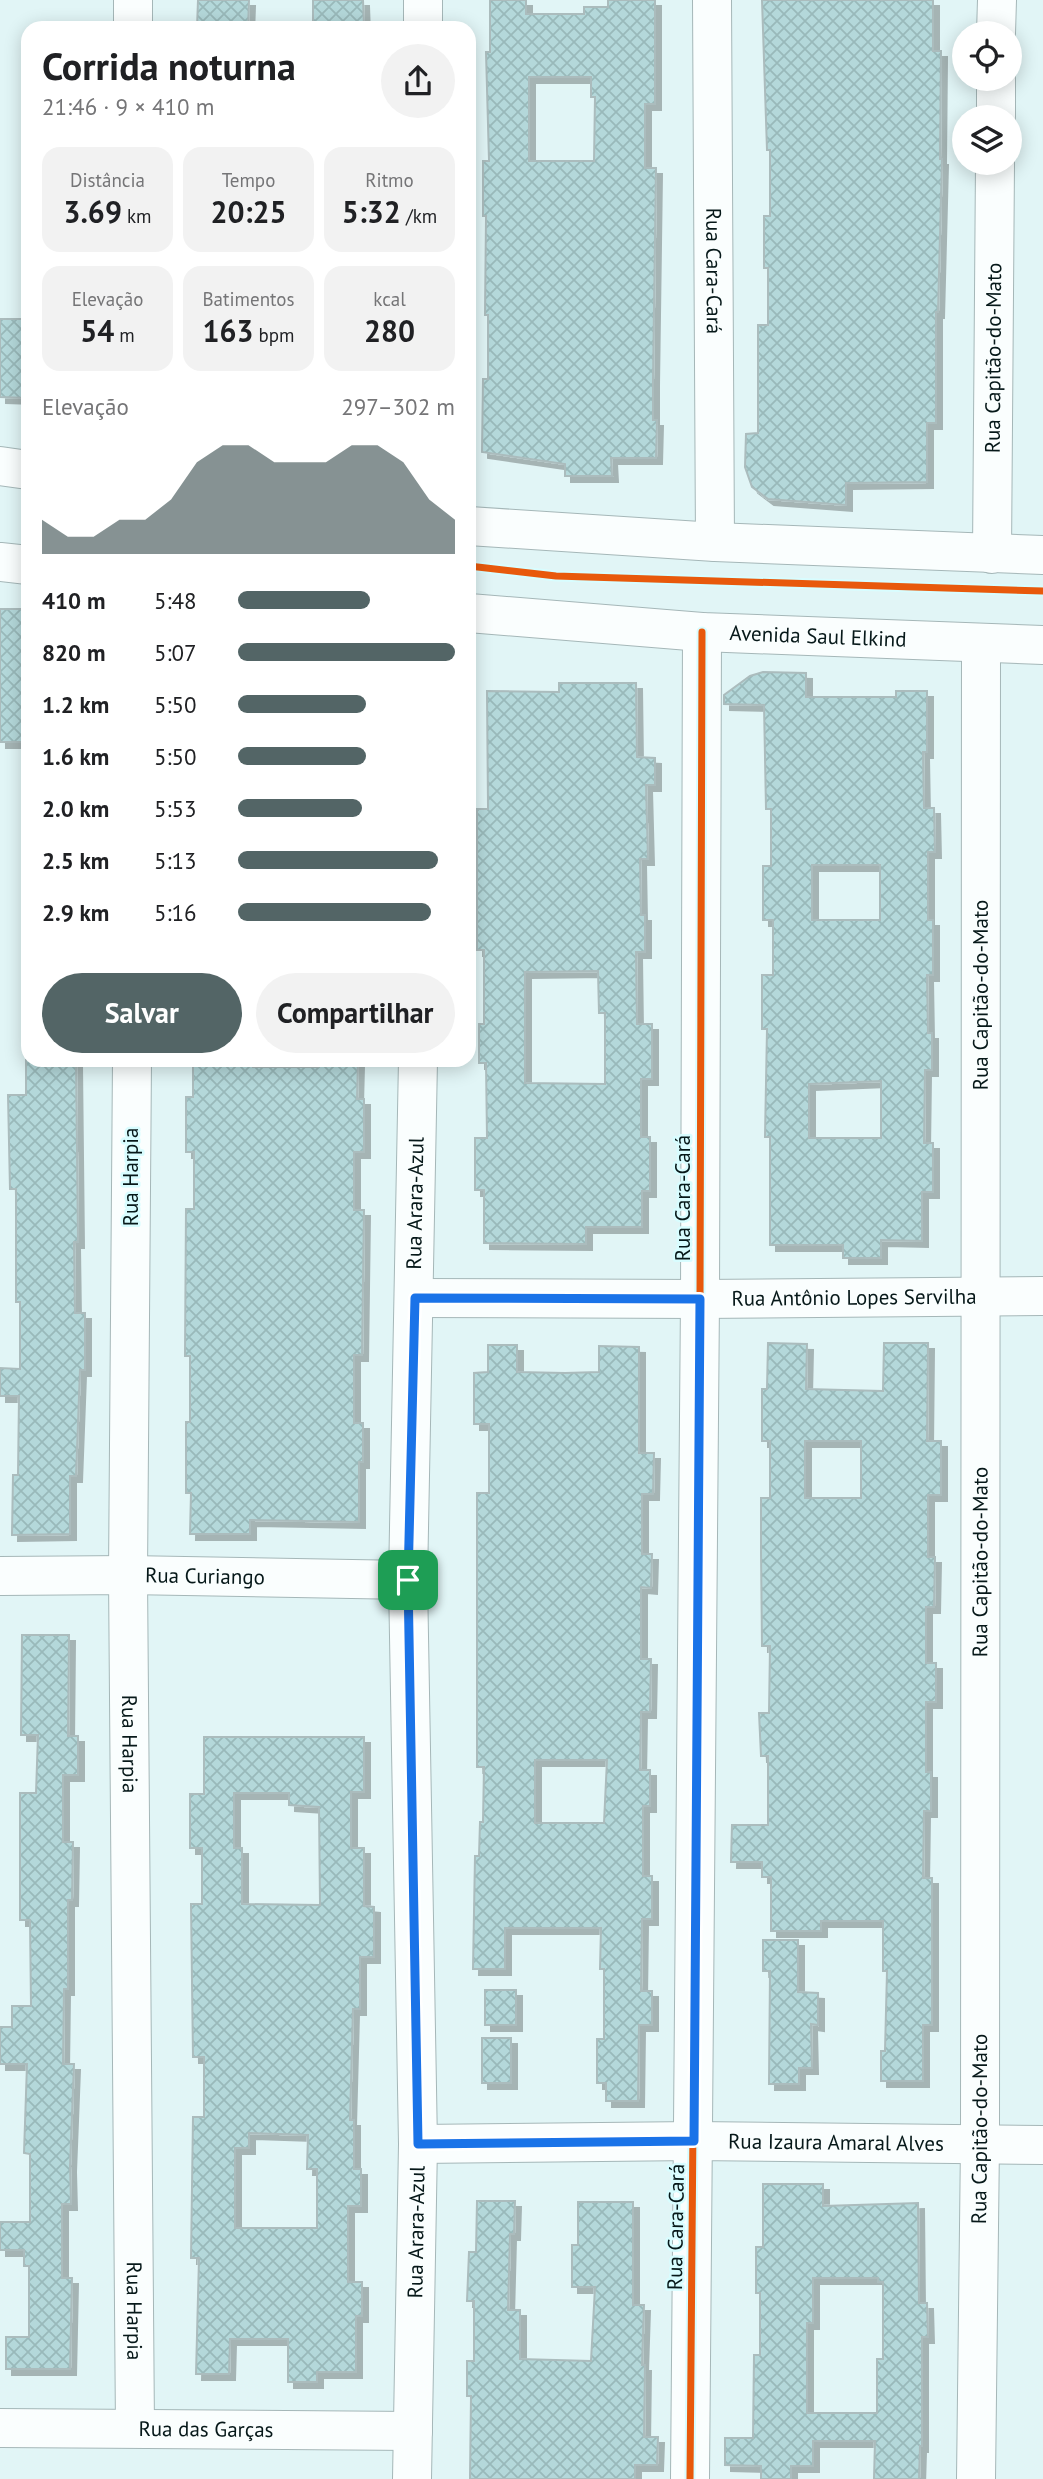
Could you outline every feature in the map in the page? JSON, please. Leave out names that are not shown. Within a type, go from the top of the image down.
[{"type":"street","points":[[133,0],[133,21]]},
{"type":"street","points":[[423,0],[423,21]]},
{"type":"street","name":"Rua Cara-Cará","points":[[712,0],[715,542]]},
{"type":"street","points":[[996,21],[997,0]]},
{"type":"street","name":"Rua Capitão-do-Mato","points":[[992,554],[995,175]]},
{"type":"street","points":[[0,466],[21,469]]},
{"type":"street","points":[[476,526],[715,542],[1043,555]]},
{"type":"street","points":[[0,562],[21,564]]},
{"type":"street","name":"Avenida Saul Elkind","points":[[476,614],[702,632],[1043,645]]},
{"type":"street","name":"Rua Cara-Cará","points":[[690,2479],[700,1299],[702,632]]},
{"type":"street","name":"Rua Capitão-do-Mato","points":[[976,2479],[983,1297],[982,643]]},
{"type":"street","name":"Rua Harpia","points":[[132,1067],[128,1575],[135,2428]]},
{"type":"street","name":"Rua Arara-Azul","points":[[412,2479],[418,2144],[408,1580],[418,1067]]},
{"type":"street","name":"Rua Antônio Lopes Servilha","points":[[415,1298],[1043,1296]]},
{"type":"street","name":"Rua Curiango","points":[[0,1576],[128,1575],[408,1580]]},
{"type":"street","name":"Rua Izaura Amaral Alves","points":[[418,2144],[694,2141],[1043,2145]]},
{"type":"street","name":"Rua das Garças","points":[[0,2428],[413,2431]]},
{"type":"building","points":[[198,0],[249,0],[248,21],[197,21]]},
{"type":"building","points":[[313,0],[363,0],[364,21],[313,21]]},
{"type":"building","points":[[490,0],[526,0],[526,14],[584,14],[584,7],[608,7],[608,0],[655,0],[655,104],[645,104],[645,168],[656,168],[653,420],[657,420],[656,458],[611,458],[612,476],[565,476],[565,464],[482,452],[483,379],[488,379],[483,161],[489,161],[486,52],[490,52]],"holes":[[[529,77],[591,77],[591,97],[595,97],[594,161],[529,161]]]},
{"type":"building","points":[[762,0],[933,0],[933,51],[941,51],[942,159],[936,312],[936,423],[927,423],[927,482],[846,483],[846,505],[768,499],[752,487],[745,467],[746,434],[758,433],[758,325],[768,325],[764,216],[770,216],[770,150],[767,150]]},
{"type":"building","points":[[0,319],[21,319],[21,398],[0,397]]},
{"type":"building","points":[[0,609],[21,609],[21,742],[0,742]]},
{"type":"building","points":[[763,672],[806,673],[806,697],[896,697],[896,691],[927,691],[927,752],[923,752],[924,808],[934,808],[935,852],[928,852],[928,920],[933,920],[933,975],[927,975],[932,1070],[925,1070],[924,1143],[933,1143],[933,1192],[922,1192],[922,1241],[881,1240],[881,1258],[843,1258],[843,1245],[770,1245],[770,1137],[765,1137],[767,1029],[762,1029],[762,975],[773,975],[773,920],[763,920],[763,866],[771,866],[771,809],[766,809],[764,705],[724,704],[724,695],[750,676]],"holes":[[[812,865],[880,865],[880,920],[812,920]],[[881,1081],[881,1138],[809,1138],[809,1084]]]},
{"type":"building","points":[[559,683],[636,683],[637,757],[655,758],[655,785],[646,785],[648,859],[640,859],[645,952],[636,952],[637,1024],[652,1024],[652,1079],[641,1079],[641,1137],[650,1137],[650,1191],[642,1191],[642,1227],[586,1227],[586,1244],[484,1243],[484,1190],[475,1190],[475,1138],[487,1138],[486,1063],[479,1063],[479,1024],[484,1024],[484,950],[477,950],[477,809],[488,809],[487,691],[559,692]],"holes":[[[598,971],[599,1013],[605,1013],[605,1084],[525,1083],[525,972]]]},
{"type":"building","points":[[26,1067],[76,1067],[78,1242],[74,1242],[75,1313],[85,1313],[85,1370],[80,1370],[76,1476],[70,1476],[70,1534],[12,1535],[13,1475],[18,1475],[19,1396],[0,1396],[0,1368],[20,1369],[20,1302],[16,1302],[16,1189],[10,1189],[8,1095],[26,1095]]},
{"type":"building","points":[[193,1067],[358,1067],[357,1099],[364,1099],[364,1152],[354,1152],[354,1210],[364,1210],[362,1355],[354,1355],[354,1423],[363,1423],[363,1462],[359,1462],[359,1522],[250,1520],[250,1534],[190,1534],[191,1493],[186,1493],[190,1356],[185,1356],[186,1209],[194,1209],[194,1152],[186,1152],[186,1097],[193,1097]]},
{"type":"building","points":[[768,1343],[807,1344],[806,1389],[883,1391],[884,1343],[928,1343],[927,1441],[941,1441],[941,1495],[928,1495],[928,1557],[935,1557],[934,1607],[926,1607],[926,1663],[936,1663],[936,1702],[926,1702],[926,1772],[931,1772],[931,1811],[924,1811],[923,1878],[932,1878],[932,2025],[923,2025],[923,2081],[881,2081],[881,2051],[885,2051],[887,1971],[883,1971],[883,1921],[821,1921],[821,1931],[771,1931],[771,1877],[762,1877],[762,1862],[731,1862],[732,1825],[768,1825],[768,1756],[761,1756],[759,1713],[769,1713],[770,1646],[762,1646],[761,1551],[761,1498],[770,1498],[770,1441],[762,1441],[762,1389],[767,1389]],"holes":[[[805,1441],[861,1441],[861,1498],[805,1498]]]},
{"type":"building","points":[[488,1345],[517,1345],[517,1372],[565,1373],[599,1372],[599,1346],[639,1347],[639,1453],[654,1453],[653,1494],[642,1494],[642,1554],[652,1554],[651,1588],[641,1587],[641,1659],[651,1659],[650,1712],[641,1712],[640,1770],[650,1770],[650,1806],[643,1806],[643,1876],[652,1876],[652,1919],[642,1919],[641,1991],[652,1991],[652,2025],[639,2025],[638,2101],[606,2101],[606,2083],[597,2083],[597,2039],[604,2039],[604,1969],[600,1969],[601,1928],[505,1928],[505,1969],[473,1969],[475,1856],[479,1856],[480,1822],[483,1822],[484,1767],[477,1767],[477,1493],[489,1493],[489,1424],[474,1424],[474,1373],[488,1372]],"holes":[[[535,1760],[607,1760],[604,1823],[535,1823]]]},
{"type":"building","points":[[22,1635],[69,1635],[68,1736],[78,1736],[78,1775],[63,1775],[63,1842],[73,1842],[72,1900],[68,1900],[68,1989],[64,1989],[63,2064],[74,2064],[71,2204],[62,2204],[62,2278],[72,2278],[70,2369],[6,2369],[6,2337],[29,2337],[29,2266],[24,2266],[24,2250],[0,2250],[0,2222],[30,2222],[30,2154],[24,2153],[27,2064],[0,2064],[0,2027],[12,2027],[12,2006],[31,2006],[30,1920],[20,1920],[20,1793],[36,1793],[38,1735],[21,1735]]},
{"type":"building","points":[[204,1737],[364,1737],[364,1792],[351,1792],[351,1848],[364,1848],[364,1906],[374,1907],[374,1957],[360,1957],[360,2009],[353,2009],[350,2120],[354,2120],[354,2169],[361,2169],[361,2206],[348,2206],[348,2282],[362,2282],[362,2316],[356,2316],[356,2372],[317,2372],[317,2382],[288,2382],[288,2339],[230,2339],[229,2374],[196,2374],[199,2258],[191,2258],[193,2117],[204,2117],[204,2057],[193,2057],[191,1904],[202,1904],[202,1848],[190,1848],[190,1794],[204,1794]],"holes":[[[234,1793],[289,1793],[289,1805],[319,1807],[320,1905],[242,1904],[242,1848],[234,1848]],[[249,2133],[308,2135],[307,2169],[317,2169],[317,2228],[235,2228],[235,2148],[249,2148]]]},
{"type":"building","points":[[763,1940],[798,1940],[798,1992],[818,1993],[818,2025],[811,2024],[812,2068],[799,2068],[799,2084],[769,2084],[770,1971],[763,1971]]},
{"type":"building","points":[[485,1990],[516,1990],[516,2025],[485,2025]]},
{"type":"building","points":[[482,2038],[511,2038],[511,2083],[482,2083]]},
{"type":"building","points":[[763,2184],[823,2184],[823,2206],[918,2203],[919,2303],[927,2303],[928,2337],[922,2337],[922,2446],[919,2479],[874,2479],[875,2441],[813,2441],[813,2466],[791,2466],[791,2479],[761,2479],[761,2466],[725,2465],[725,2438],[753,2438],[754,2355],[760,2355],[760,2293],[756,2293],[756,2247],[763,2247]],"holes":[[[813,2278],[878,2278],[878,2282],[883,2282],[883,2359],[877,2359],[877,2413],[807,2413],[807,2323],[813,2323]]]},
{"type":"building","points":[[477,2201],[515,2201],[514,2234],[510,2234],[508,2310],[520,2310],[520,2359],[591,2361],[595,2287],[572,2287],[572,2245],[578,2245],[578,2202],[633,2202],[633,2305],[644,2305],[644,2437],[658,2437],[657,2465],[635,2465],[635,2479],[470,2479],[471,2396],[467,2396],[467,2361],[474,2361],[474,2301],[467,2301],[469,2252],[476,2252]]},
{"type":"cycle path","points":[[476,567],[556,576],[1043,591]]},
{"type":"cycle path","points":[[690,2479],[700,1299],[702,632]]},
{"type":"route","points":[[415,1298],[700,1299],[694,2141],[418,2144],[408,1580],[415,1298]]}]
